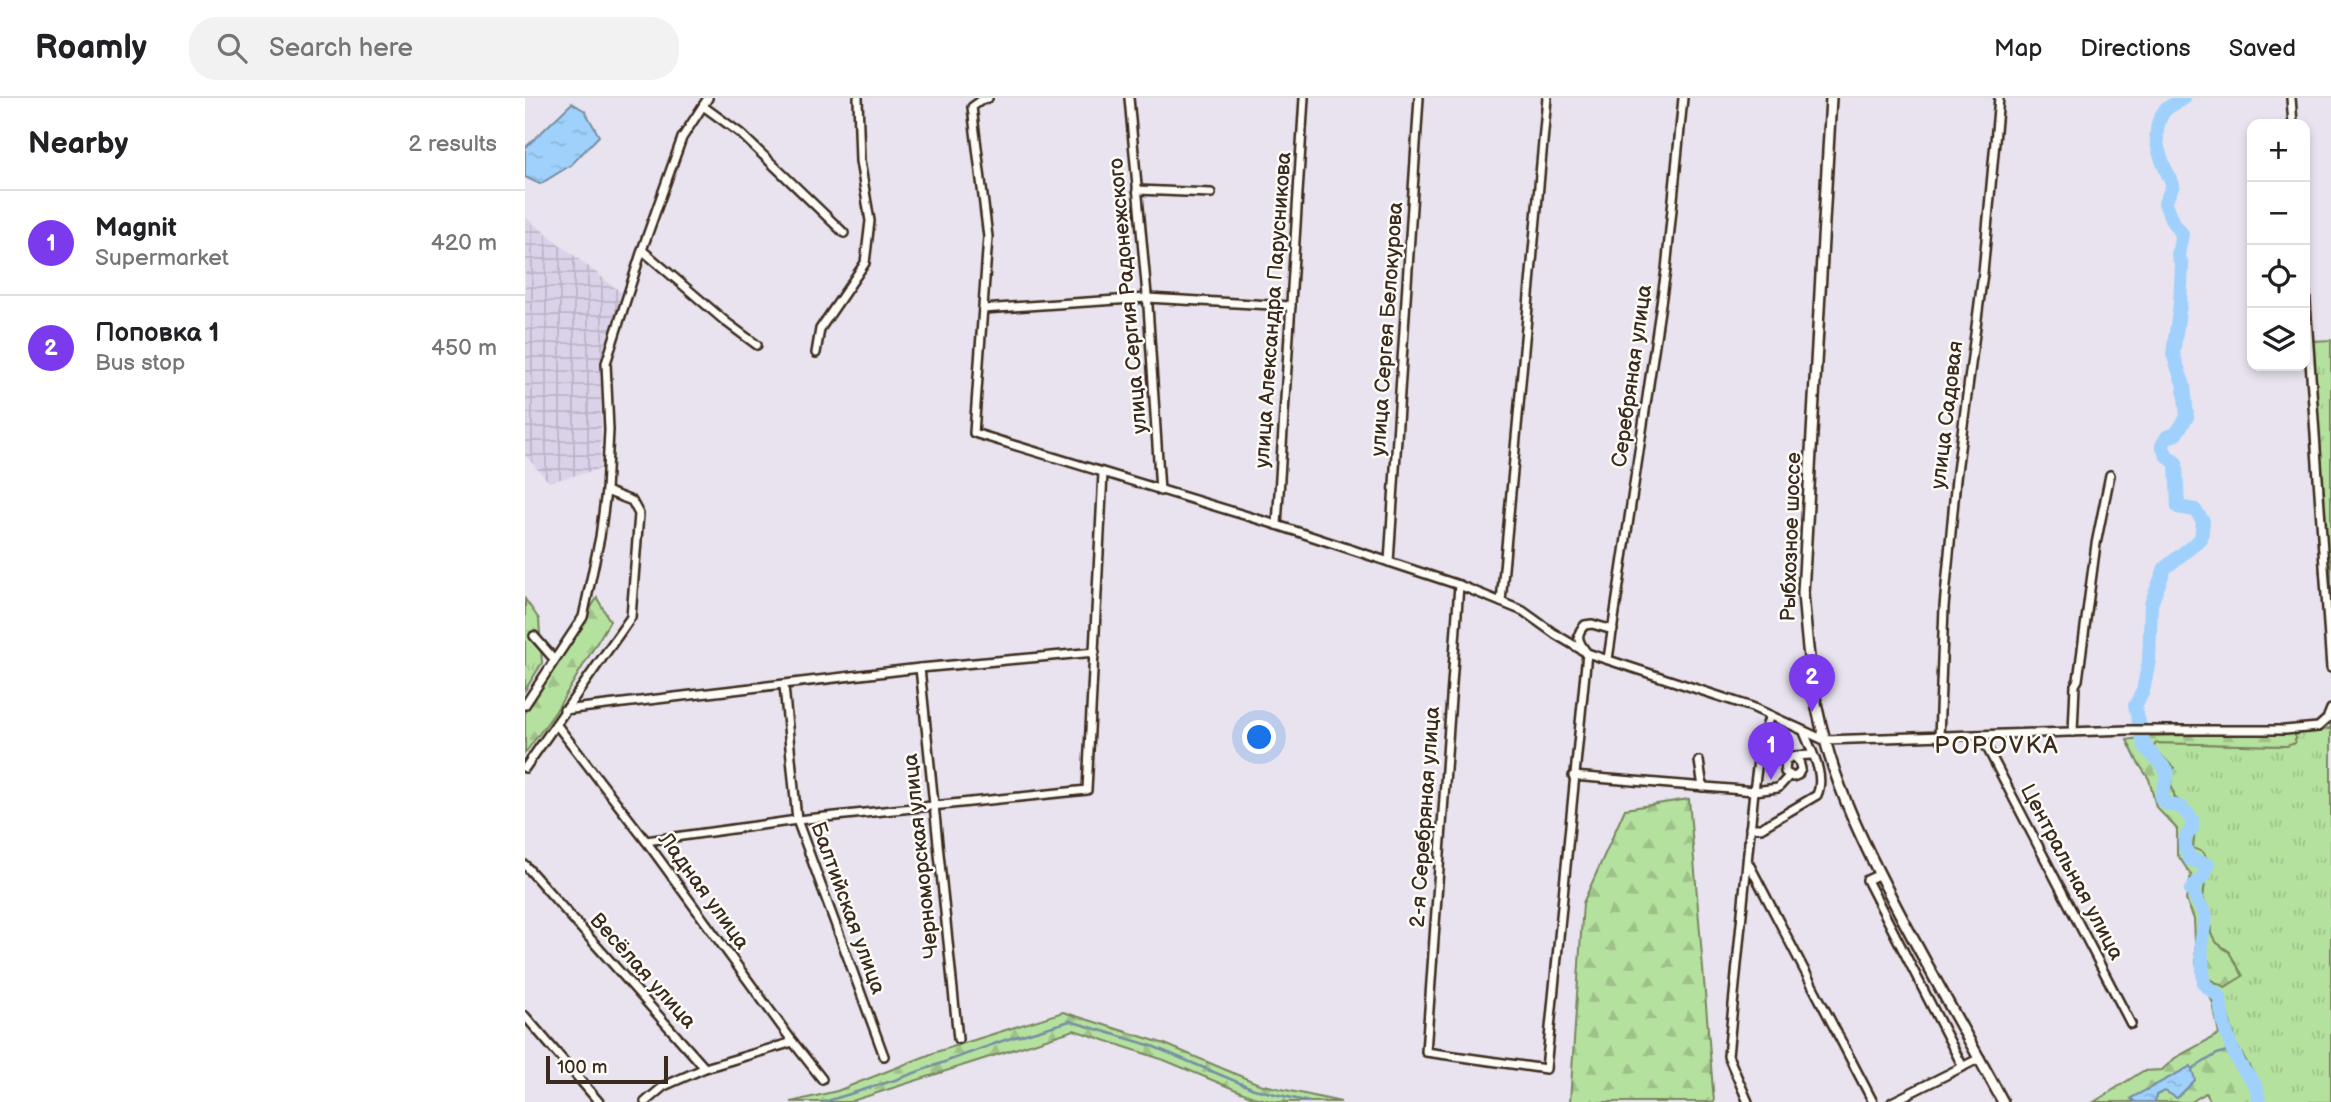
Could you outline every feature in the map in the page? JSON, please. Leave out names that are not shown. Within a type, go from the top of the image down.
[{"type":"street","points":[[816,353],[820,329],[865,262],[870,220],[860,161],[858,98]]},
{"type":"street","points":[[988,98],[972,107],[988,237],[974,433],[1277,525],[1459,585],[1523,611],[1587,653],[1752,707],[1824,740],[2318,727],[2327,719],[2331,709]]},
{"type":"street","name":"улица Сергия Радонежского","points":[[1129,98],[1147,298],[1160,491]]},
{"type":"street","name":"улица Александра Парусникова","points":[[1277,525],[1304,98]]},
{"type":"street","name":"улица Сергея Белокурова","points":[[1389,562],[1419,98]]},
{"type":"street","points":[[1501,602],[1547,98]]},
{"type":"street","name":"Серебряная улица","points":[[1608,659],[1666,270],[1683,98]]},
{"type":"street","name":"Рыбхозное шоссе","points":[[1831,98],[1803,593],[1806,633],[1824,740],[1843,796],[1880,874],[1932,975],[2003,1102]]},
{"type":"street","name":"улица Садовая","points":[[1939,738],[1944,607],[1956,479],[1983,274],[1999,98]]},
{"type":"street","points":[[2291,98],[2293,119]]},
{"type":"street","points":[[525,705],[583,617],[600,537],[606,491],[609,430],[606,363],[682,138],[706,102],[844,233]]},
{"type":"street","points":[[1137,190],[1211,194]]},
{"type":"street","points":[[642,250],[757,345]]},
{"type":"street","points":[[983,309],[1147,298],[1291,306]]},
{"type":"street","points":[[2306,308],[2331,668]]},
{"type":"street","points":[[646,841],[797,820],[1087,790],[1103,473]]},
{"type":"street","points":[[2073,733],[2075,685],[2078,680],[2096,544],[2110,475]]},
{"type":"street","points":[[525,768],[631,617],[639,514],[632,501],[606,491]]},
{"type":"street","name":"2-я Серебряная улица","points":[[1459,585],[1426,1052],[1546,1069],[1573,776]]},
{"type":"street","points":[[1613,629],[1592,624],[1581,629],[1578,641],[1587,653],[1573,776],[1754,791],[1778,788],[1789,776],[1797,775],[1801,769],[1799,761],[1793,756]]},
{"type":"street","points":[[534,636],[554,659]]},
{"type":"street","points":[[564,710],[920,668],[1095,652]]},
{"type":"street","name":"Черноморская улица","points":[[920,668],[958,1040]]},
{"type":"street","name":"Балтийская улица","points":[[784,686],[797,820],[884,1056]]},
{"type":"street","points":[[1748,1102],[1728,1056],[1754,791],[1760,745],[1770,715]]},
{"type":"street","name":"Ладная улица","points":[[557,724],[822,1079]]},
{"type":"street","points":[[1750,828],[1762,828],[1817,795],[1821,778],[1804,732]]},
{"type":"street","name":"Центральная улица","points":[[1981,736],[2131,1024]]},
{"type":"street","points":[[1789,776],[1785,772],[1784,764],[1789,758],[1812,755]]},
{"type":"street","points":[[1699,761],[1703,787]]},
{"type":"street","points":[[1748,862],[1873,1102]]},
{"type":"street","name":"Весёлая улица","points":[[525,865],[705,1068]]},
{"type":"street","points":[[1880,874],[1867,880],[1963,1067]]},
{"type":"street","points":[[525,1016],[599,1102]]},
{"type":"street","points":[[645,1102],[664,1086],[705,1068],[793,1042]]},
{"type":"street","points":[[1892,1102],[1980,1058]]},
{"type":"shaded area","points":[[525,217],[622,293],[602,367],[600,469],[549,482],[525,455]]},
{"type":"green space","points":[[2331,340],[2331,624],[2312,341]]},
{"type":"green space","points":[[597,598],[610,621],[554,714],[525,753],[525,712]]},
{"type":"green space","points":[[525,599],[539,619],[542,663],[525,690]]},
{"type":"green space","points":[[2331,724],[2331,1102],[2265,1102],[2261,1098],[2259,1083],[2236,1044],[2228,1015],[2213,1003],[2199,974],[2223,986],[2230,952],[2217,943],[2211,934],[2210,916],[2203,897],[2205,882],[2192,848],[2188,807],[2175,798],[2171,784],[2174,768],[2153,748],[2156,743],[2287,746],[2295,733],[2319,732],[2330,728]]},
{"type":"green space","points":[[2295,733],[2295,743],[2287,746],[2156,743],[2153,748],[2174,768],[2171,784],[2175,798],[2188,808],[2194,819],[2193,848],[2203,852],[2212,868],[2205,882],[2203,897],[2210,916],[2211,934],[2217,943],[2229,952],[2243,976],[2225,987],[2199,974],[2194,919],[2186,900],[2191,875],[2177,854],[2177,829],[2156,807],[2149,779],[2127,740],[2150,736]]},
{"type":"green space","points":[[1689,799],[1714,1102],[1570,1102],[1583,903],[1625,809]]},
{"type":"green space","points":[[2213,1003],[2228,1015],[2236,1044],[2259,1083],[2261,1098],[2265,1102],[2211,1102],[2206,1093],[2191,1102],[2155,1102],[2156,1095],[2165,1091],[2177,1098],[2195,1080],[2132,1099],[2135,1102],[2094,1102],[2143,1071],[2162,1070],[2175,1058],[2219,1034]]},
{"type":"green space","points":[[1063,1012],[1165,1044],[1259,1084],[1341,1102],[1275,1102],[1253,1097],[1164,1060],[1074,1030],[849,1102],[791,1102],[837,1091],[936,1052]]},
{"type":"water","points":[[572,103],[585,111],[599,136],[571,165],[540,184],[525,177],[525,148]]},
{"type":"water","points":[[2191,1066],[2195,1080],[2177,1098],[2165,1091],[2156,1095],[2155,1102],[2135,1102],[2131,1098]]},
{"type":"waterway","points":[[2140,727],[2135,706],[2143,691],[2149,661],[2151,604],[2165,568],[2201,539],[2203,521],[2195,510],[2178,507],[2176,463],[2167,456],[2162,446],[2167,437],[2176,434],[2187,417],[2184,386],[2173,354],[2180,304],[2182,265],[2178,255],[2182,234],[2172,221],[2165,203],[2173,185],[2158,148],[2157,128],[2165,110],[2184,98]]},
{"type":"waterway","points":[[2142,736],[2145,747],[2168,772],[2161,798],[2167,804],[2181,807],[2192,819],[2192,829],[2186,836],[2185,843],[2190,859],[2208,865],[2204,875],[2191,890],[2206,915],[2201,944],[2204,984],[2220,997],[2228,1039],[2239,1063],[2254,1084],[2259,1102]]},
{"type":"waterway","points":[[824,1102],[895,1080],[1005,1040],[1070,1021],[1152,1046],[1254,1089],[1309,1102]]},
{"type":"waterway","points":[[2192,1069],[2217,1054],[2233,1049]]},
{"type":"place","name":"Поповка 1","points":[[1812,712]]},
{"type":"place","name":"Magnit","points":[[1771,780]]},
{"type":"district","name":"POPOVKA","points":[[1997,745]]}]
